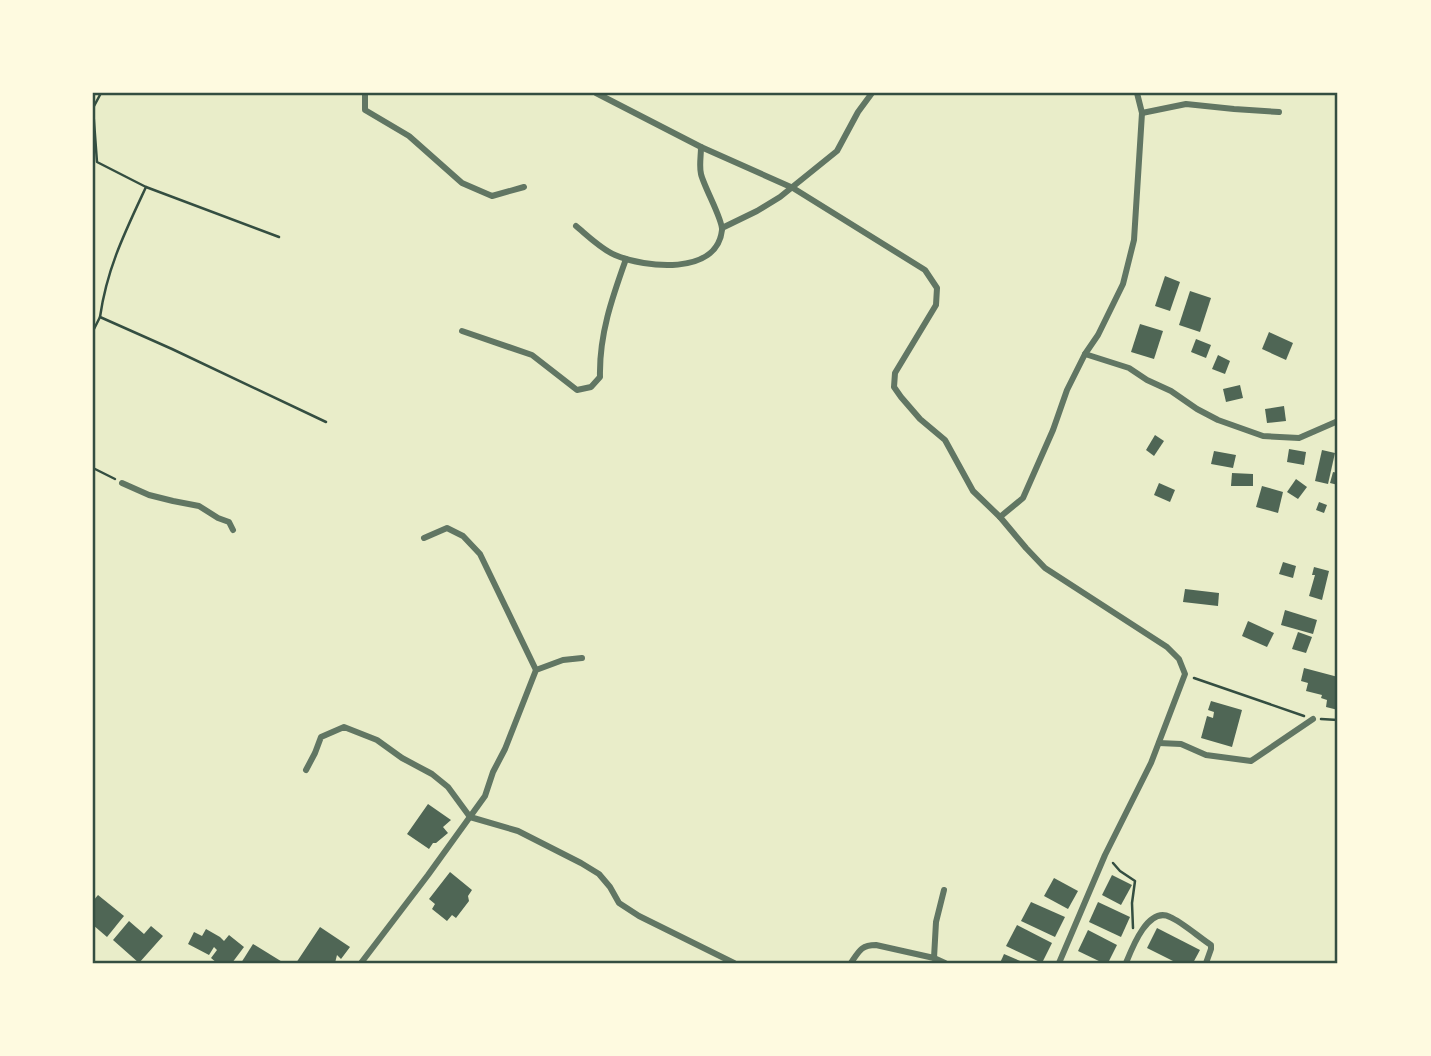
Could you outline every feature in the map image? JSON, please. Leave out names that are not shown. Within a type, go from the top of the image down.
[{"type":"street","points":[[365,93],[365,110],[409,136],[462,183],[492,196],[524,187]]},
{"type":"street","points":[[596,93],[701,147],[793,188],[925,270],[937,288],[936,305],[895,373],[894,387],[920,419],[945,440],[973,491],[1045,568],[1167,647],[1179,659],[1185,674],[1151,764],[1105,855],[1059,963]]},
{"type":"street","points":[[722,228],[757,211],[793,188],[837,151],[858,112],[872,93]]},
{"type":"street","points":[[1000,517],[1023,498],[1068,390],[1123,284],[1134,240],[1142,113],[1137,93]]},
{"type":"street","points":[[1142,113],[1186,104],[1279,112]]},
{"type":"street","points":[[576,226],[613,254],[640,263],[691,263],[706,256],[718,243],[722,228],[700,171],[701,147]]},
{"type":"street","points":[[462,331],[532,355],[577,390],[592,387],[600,377],[599,359],[607,313],[626,259]]},
{"type":"street","points":[[1085,354],[1129,368],[1146,380],[1171,391],[1197,410],[1263,436],[1299,438],[1338,421]]},
{"type":"street","points":[[122,483],[149,495],[199,506],[229,522],[233,530]]},
{"type":"street","points":[[361,963],[485,796],[536,670],[480,554],[463,536],[447,528],[424,538]]},
{"type":"street","points":[[536,670],[563,660],[582,658]]},
{"type":"street","points":[[1158,743],[1181,744],[1206,755],[1251,761],[1313,719]]},
{"type":"street","points":[[306,770],[321,737],[344,727],[377,740],[448,787],[470,817],[518,831],[581,863],[599,874],[620,903],[639,916],[734,963]]},
{"type":"street","points":[[934,958],[936,922],[944,890]]},
{"type":"street","points":[[1126,963],[1137,936],[1154,918],[1162,915],[1170,917],[1211,945],[1206,963]]},
{"type":"street","points":[[851,963],[867,945],[934,958],[945,963]]},
{"type":"path","points":[[101,93],[93,108],[97,162],[146,187],[279,237]]},
{"type":"path","points":[[93,331],[100,317],[103,295],[116,251],[146,187]]},
{"type":"path","points":[[100,317],[326,422]]},
{"type":"path","points":[[93,468],[122,483]]},
{"type":"path","points":[[1185,674],[1313,719],[1338,720]]},
{"type":"path","points":[[1105,855],[1120,871],[1135,881],[1132,904],[1133,927],[1137,936]]},
{"type":"building","points":[[1165,276],[1180,282],[1170,311],[1155,306]]},
{"type":"building","points":[[1190,291],[1211,298],[1200,332],[1179,325]]},
{"type":"building","points":[[1140,324],[1163,331],[1154,359],[1131,352]]},
{"type":"building","points":[[1269,332],[1293,343],[1286,360],[1262,349]]},
{"type":"building","points":[[1196,339],[1211,345],[1206,358],[1191,352]]},
{"type":"building","points":[[1218,355],[1230,361],[1225,374],[1212,369]]},
{"type":"building","points":[[1240,385],[1243,398],[1226,402],[1223,389]]},
{"type":"building","points":[[1284,406],[1286,421],[1267,423],[1265,409]]},
{"type":"building","points":[[1155,435],[1164,441],[1154,456],[1146,450]]},
{"type":"building","points":[[1289,449],[1306,452],[1304,465],[1287,462]]},
{"type":"building","points":[[1322,450],[1335,453],[1328,484],[1315,481]]},
{"type":"building","points":[[1214,451],[1236,455],[1233,468],[1211,464]]},
{"type":"building","points":[[1333,472],[1338,473],[1338,485],[1330,483]]},
{"type":"building","points":[[1232,473],[1253,474],[1253,486],[1231,486]]},
{"type":"building","points":[[1296,479],[1307,487],[1298,499],[1287,492]]},
{"type":"building","points":[[1159,483],[1175,490],[1170,502],[1154,495]]},
{"type":"building","points":[[1262,486],[1283,492],[1278,513],[1256,507]]},
{"type":"building","points":[[1319,502],[1327,505],[1324,513],[1316,510]]},
{"type":"building","points":[[1283,562],[1296,566],[1293,578],[1279,574]]},
{"type":"building","points":[[1314,567],[1329,571],[1322,600],[1309,596],[1315,575],[1312,575]]},
{"type":"building","points":[[1185,589],[1219,593],[1218,606],[1183,602]]},
{"type":"building","points":[[1285,610],[1317,620],[1313,634],[1281,625]]},
{"type":"building","points":[[1248,621],[1274,633],[1267,647],[1242,636]]},
{"type":"building","points":[[1298,632],[1312,637],[1306,653],[1292,649]]},
{"type":"building","points":[[1304,668],[1338,677],[1338,710],[1326,707],[1327,700],[1321,698],[1322,695],[1306,691],[1308,683],[1301,681]]},
{"type":"building","points":[[1211,701],[1242,710],[1232,747],[1201,738],[1207,716],[1213,718],[1214,712],[1208,710]]},
{"type":"building","points":[[428,804],[451,820],[443,827],[448,833],[429,849],[407,834]]},
{"type":"building","points":[[450,872],[472,890],[468,896],[469,901],[456,918],[452,915],[447,921],[432,909],[435,904],[429,899]]},
{"type":"building","points":[[1112,875],[1132,885],[1121,905],[1102,895]]},
{"type":"building","points":[[1054,878],[1078,891],[1068,909],[1044,896]]},
{"type":"building","points":[[98,895],[124,916],[107,937],[93,925],[93,901]]},
{"type":"building","points":[[1031,902],[1065,917],[1055,937],[1021,921]]},
{"type":"building","points":[[1098,902],[1130,917],[1121,937],[1089,922]]},
{"type":"building","points":[[129,921],[144,934],[151,926],[163,936],[139,963],[113,940]]},
{"type":"building","points":[[1017,925],[1052,943],[1042,963],[1006,946]]},
{"type":"building","points":[[320,927],[350,947],[341,959],[337,955],[335,963],[296,963]]},
{"type":"building","points":[[1157,928],[1200,950],[1193,963],[1177,963],[1147,948]]},
{"type":"building","points":[[206,929],[224,941],[229,935],[244,947],[232,963],[217,963],[211,958],[217,950],[214,947],[209,955],[188,944],[194,932],[202,936]]},
{"type":"building","points":[[1088,930],[1117,945],[1108,963],[1078,951]]},
{"type":"building","points":[[253,944],[284,963],[241,963]]},
{"type":"building","points":[[1004,954],[1025,963],[1000,963]]}]
